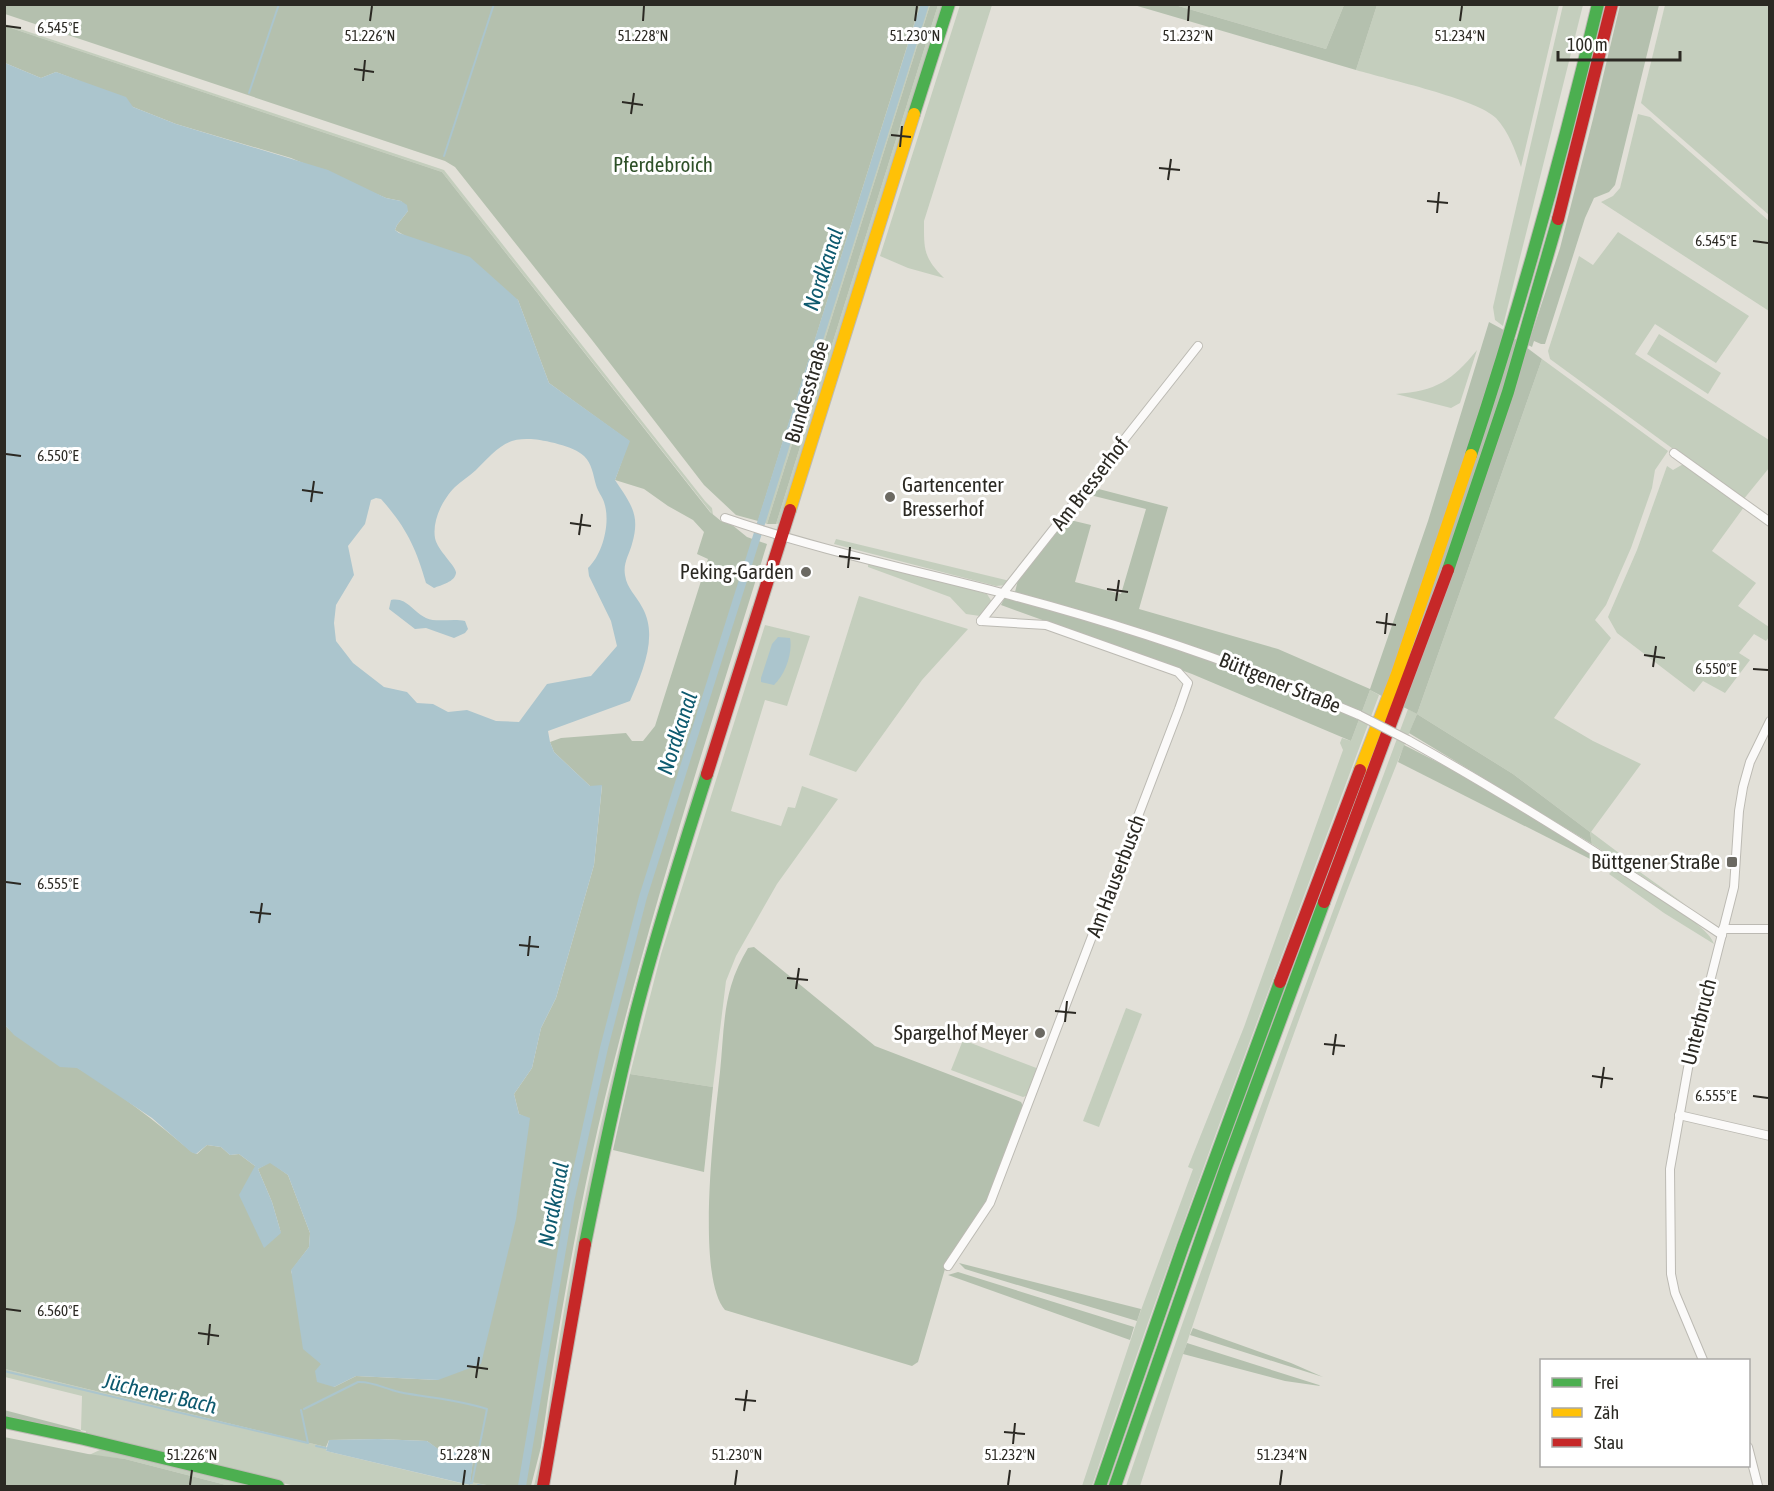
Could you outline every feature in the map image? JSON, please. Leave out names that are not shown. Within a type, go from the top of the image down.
[{"type":"main road","name":"Bundesstraße","points":[[543,1485],[586,1237],[628,1045],[672,886],[949,4]]},
{"type":"main road","points":[[1115,1486],[1215,1198],[1408,683],[1467,518],[1529,321],[1570,174],[1612,4]]},
{"type":"main road","points":[[1100,1486],[1202,1193],[1395,679],[1452,516],[1502,363],[1555,181],[1597,7]]},
{"type":"main road","points":[[4,1422],[278,1486]]},
{"type":"street","name":"Am Bresserhof","points":[[981,621],[1198,346]]},
{"type":"street","points":[[1674,453],[1770,522]]},
{"type":"street","name":"Büttgener Straße","points":[[725,518],[781,536],[1004,593],[1196,651],[1296,688],[1359,715],[1408,740],[1542,818],[1723,932]]},
{"type":"street","name":"Am Hauserbusch","points":[[948,1266],[990,1203],[1188,683],[1178,672],[1046,625],[981,621]]},
{"type":"street","name":"Unterbruch","points":[[1703,1359],[1675,1293],[1671,1274],[1670,1169],[1688,1068],[1734,887],[1739,811],[1743,787],[1750,762],[1769,722]]},
{"type":"street","points":[[1723,932],[1770,929]]},
{"type":"street","points":[[1679,1115],[1770,1136]]},
{"type":"street","points":[[1750,1451],[1758,1486]]},
{"type":"green space","name":"Pferdebroich","points":[[5,4],[920,5],[758,521],[736,515],[704,485],[455,167],[445,161],[5,14]]},
{"type":"green space","points":[[920,5],[930,5],[767,524],[758,521]]},
{"type":"green space","points":[[930,5],[938,5],[776,524],[767,524]]},
{"type":"green space","points":[[938,5],[945,5],[781,523],[776,524]]},
{"type":"green space","points":[[960,5],[992,5],[924,221],[924,239],[928,258],[944,278],[908,268],[880,256]]},
{"type":"green space","points":[[1134,5],[1175,5],[1326,49],[1344,5],[1377,5],[1356,70]]},
{"type":"green space","points":[[1175,5],[1344,5],[1326,49]]},
{"type":"green space","points":[[1377,5],[1559,5],[1521,167],[1505,129],[1486,111],[1451,97],[1356,70]]},
{"type":"green space","points":[[1563,5],[1583,5],[1503,326],[1495,320],[1493,307]]},
{"type":"green space","points":[[1620,5],[1659,5],[1615,185],[1609,192],[1594,198],[1585,218],[1545,344],[1534,341],[1532,347],[1528,345],[1560,248]]},
{"type":"green space","points":[[1665,5],[1769,5],[1769,215],[1641,103]]},
{"type":"green space","points":[[5,24],[444,170],[712,508],[713,515],[442,172],[5,26]]},
{"type":"green space","points":[[5,26],[442,172],[710,512],[721,521],[731,524],[747,537],[767,544],[671,854],[606,1092],[574,1243],[541,1447],[531,1486],[492,1486],[470,1482],[474,1452],[443,1453],[427,1441],[329,1440],[326,1447],[5,1369],[5,1025],[29,1044],[76,1067],[106,1086],[192,1152],[197,1154],[207,1145],[221,1147],[230,1155],[239,1154],[255,1166],[281,1233],[272,1202],[258,1169],[270,1162],[288,1175],[310,1233],[309,1247],[291,1271],[321,1364],[334,1387],[356,1376],[438,1380],[529,1119],[519,1114],[514,1094],[532,1068],[541,1028],[556,998],[594,865],[602,786],[590,786],[554,752],[550,742],[561,738],[626,733],[632,741],[643,741],[655,726],[708,559],[697,554],[704,532],[693,520],[644,489],[615,480],[629,441],[549,383],[518,300],[395,230],[408,211],[401,201],[386,198],[291,158],[176,124],[56,72],[41,78],[5,63]]},
{"type":"green space","points":[[1638,114],[1650,117],[1769,221],[1769,311],[1601,202],[1613,196],[1620,188]]},
{"type":"green space","points":[[1618,232],[1749,316],[1716,363],[1655,324],[1635,354],[1769,440],[1769,468],[1743,500],[1550,359],[1548,351],[1579,256],[1593,265]]},
{"type":"green space","points":[[1489,322],[1542,359],[1417,714],[1370,690],[1351,741],[1192,674],[1001,605],[1004,599],[1015,592],[1018,580],[1066,519],[1091,525],[1075,582],[1121,594],[1146,509],[1086,494],[1091,487],[1168,507],[1139,609],[1278,649],[1370,689],[1428,521]]},
{"type":"green space","points":[[1659,334],[1721,373],[1708,394],[1647,354]]},
{"type":"green space","points":[[1477,350],[1460,403],[1451,408],[1396,394],[1433,387],[1451,377]]},
{"type":"green space","points":[[1542,359],[1668,451],[1655,470],[1652,488],[1631,548],[1606,605],[1595,620],[1611,638],[1554,718],[1593,741],[1641,764],[1591,832],[1627,859],[1626,862],[1686,905],[1592,844],[1590,832],[1513,774],[1417,714]]},
{"type":"green space","points":[[1685,463],[1744,507],[1712,551],[1756,583],[1738,606],[1769,627],[1769,637],[1766,641],[1754,634],[1739,653],[1750,660],[1725,693],[1703,681],[1694,692],[1617,633],[1608,617],[1637,550],[1667,466],[1673,470]]},
{"type":"green space","points":[[836,539],[1010,581],[1006,585],[996,586],[834,544]]},
{"type":"green space","points":[[878,564],[987,594],[992,602],[980,616],[966,614],[950,597],[868,567],[868,565]]},
{"type":"green space","points":[[859,596],[968,629],[922,680],[856,772],[809,755]]},
{"type":"green space","points":[[752,606],[755,607],[653,934],[542,1464],[536,1486],[534,1486],[543,1446],[576,1242],[621,1041],[667,877]]},
{"type":"green space","points":[[765,625],[810,636],[787,706],[765,700],[731,811],[781,826],[788,807],[795,808],[802,786],[838,799],[777,884],[736,956],[726,981],[713,1087],[630,1074],[661,954]]},
{"type":"green space","points":[[1370,690],[1379,695],[1196,1188],[1092,1486],[1082,1486],[1137,1321],[1193,1169],[1188,1167],[1244,1027],[1343,750],[1340,743],[1342,738],[1351,741]]},
{"type":"green space","points":[[1408,709],[1417,714],[1342,905],[1271,1097],[1140,1486],[1126,1486],[1229,1194]]},
{"type":"green space","points":[[1417,714],[1513,774],[1590,832],[1592,844],[1409,733]]},
{"type":"green space","points":[[1404,745],[1455,771],[1594,855],[1602,862],[1602,865],[1398,762]]},
{"type":"green space","points":[[1614,869],[1685,915],[1709,936],[1714,944],[1664,913],[1609,874]]},
{"type":"green space","points":[[754,947],[875,1046],[1021,1102],[1024,1108],[988,1202],[947,1262],[918,1362],[912,1366],[725,1310],[716,1292],[711,1265],[709,1196],[725,1018],[728,996],[736,971],[748,948]]},
{"type":"green space","points":[[1126,1008],[1142,1014],[1099,1127],[1083,1121]]},
{"type":"green space","points":[[963,1040],[1039,1069],[1029,1095],[1023,1097],[951,1070]]},
{"type":"green space","points":[[630,1074],[713,1087],[704,1172],[613,1150]]},
{"type":"green space","points":[[959,1263],[1141,1309],[1137,1321],[965,1269]]},
{"type":"green space","points":[[958,1272],[1134,1327],[1130,1340],[948,1275]]},
{"type":"green space","points":[[1193,1328],[1291,1363],[1323,1377],[1190,1335]]},
{"type":"green space","points":[[1187,1343],[1320,1386],[1285,1381],[1183,1354]]},
{"type":"green space","points":[[5,1369],[326,1447],[326,1451],[469,1485],[470,1482],[492,1486],[295,1486],[86,1435],[86,1431],[81,1430],[82,1396],[5,1377]]},
{"type":"green space","points":[[4,1410],[81,1430],[79,1433],[5,1416]]},
{"type":"green space","points":[[4,1437],[125,1459],[230,1486],[5,1486]]},
{"type":"green space","points":[[102,1449],[257,1486],[230,1486],[125,1459],[89,1455]]},
{"type":"water","points":[[5,63],[41,78],[56,72],[126,97],[133,107],[176,124],[328,170],[386,198],[401,201],[407,205],[408,211],[395,230],[470,257],[518,300],[549,383],[630,441],[615,480],[629,502],[635,517],[634,534],[625,575],[647,618],[649,642],[644,667],[630,701],[548,731],[554,752],[590,786],[602,785],[594,865],[556,998],[541,1028],[532,1068],[514,1094],[519,1114],[530,1118],[516,1219],[481,1364],[438,1380],[356,1376],[334,1387],[317,1382],[315,1371],[321,1364],[303,1349],[291,1270],[309,1247],[310,1233],[288,1175],[270,1163],[258,1169],[272,1202],[281,1233],[264,1248],[239,1195],[255,1166],[239,1154],[230,1155],[221,1147],[207,1145],[196,1154],[191,1152],[152,1118],[77,1068],[60,1067],[14,1035],[5,1025]],"holes":[[[517,440],[537,440],[573,449],[584,456],[591,466],[604,502],[607,519],[602,546],[588,568],[589,576],[611,621],[617,646],[591,676],[547,684],[519,722],[496,721],[467,710],[448,712],[433,704],[417,703],[407,692],[384,687],[353,663],[336,641],[334,623],[336,605],[354,575],[348,546],[365,524],[371,500],[381,499],[397,519],[414,548],[426,583],[434,588],[450,581],[456,573],[435,538],[435,524],[446,497],[502,446]]]},
{"type":"water","points":[[391,600],[406,603],[426,618],[465,621],[468,629],[454,638],[426,628],[415,629],[389,609]]},
{"type":"water","points":[[778,637],[790,638],[791,644],[785,670],[774,685],[761,682],[761,678],[772,644]]},
{"type":"water","points":[[329,1440],[427,1441],[444,1453],[457,1451],[465,1446],[474,1452],[470,1485],[326,1451]]},
{"type":"waterway","points":[[249,93],[279,4]]},
{"type":"waterway","points":[[444,156],[494,4]]},
{"type":"waterway","name":"Nordkanal","points":[[522,1486],[570,1202],[604,1048],[643,897],[925,4]]},
{"type":"waterway","name":"Jüchener Bach","points":[[4,1371],[308,1443],[301,1410]]},
{"type":"waterway","points":[[304,1409],[358,1382],[487,1409],[472,1483],[470,1483]]},
{"type":"waterway","name":"Jüchener Bach","points":[[316,1446],[326,1448]]},
{"type":"waterway","name":"Jüchener Bach","points":[[478,1485],[484,1486]]},
{"type":"traffic: fast","points":[[914,114],[949,4]]},
{"type":"traffic: fast","points":[[1471,455],[1539,231],[1598,4]]},
{"type":"traffic: fast","points":[[1448,570],[1508,392],[1558,219]]},
{"type":"traffic: fast","points":[[585,1244],[634,1020],[659,927],[707,774]]},
{"type":"traffic: fast","points":[[1115,1486],[1226,1167],[1324,902]]},
{"type":"traffic: fast","points":[[1100,1486],[1183,1246],[1280,982]]},
{"type":"traffic: fast","points":[[4,1422],[278,1486]]},
{"type":"traffic: slow","points":[[790,510],[914,114]]},
{"type":"traffic: slow","points":[[1360,770],[1397,674],[1471,455]]},
{"type":"traffic: jam","points":[[1558,219],[1612,4]]},
{"type":"traffic: jam","points":[[707,774],[790,510]]},
{"type":"traffic: jam","points":[[1324,902],[1448,570]]},
{"type":"traffic: jam","points":[[1280,982],[1360,770]]},
{"type":"traffic: jam","points":[[543,1486],[585,1244]]},
{"type":"place","name":"Gartencenter Bresserhof","points":[[890,497]]},
{"type":"place","name":"Peking-Garden","points":[[806,572]]},
{"type":"place","name":"Büttgener Straße","points":[[1732,862]]},
{"type":"place","name":"Spargelhof Meyer","points":[[1040,1033]]}]
